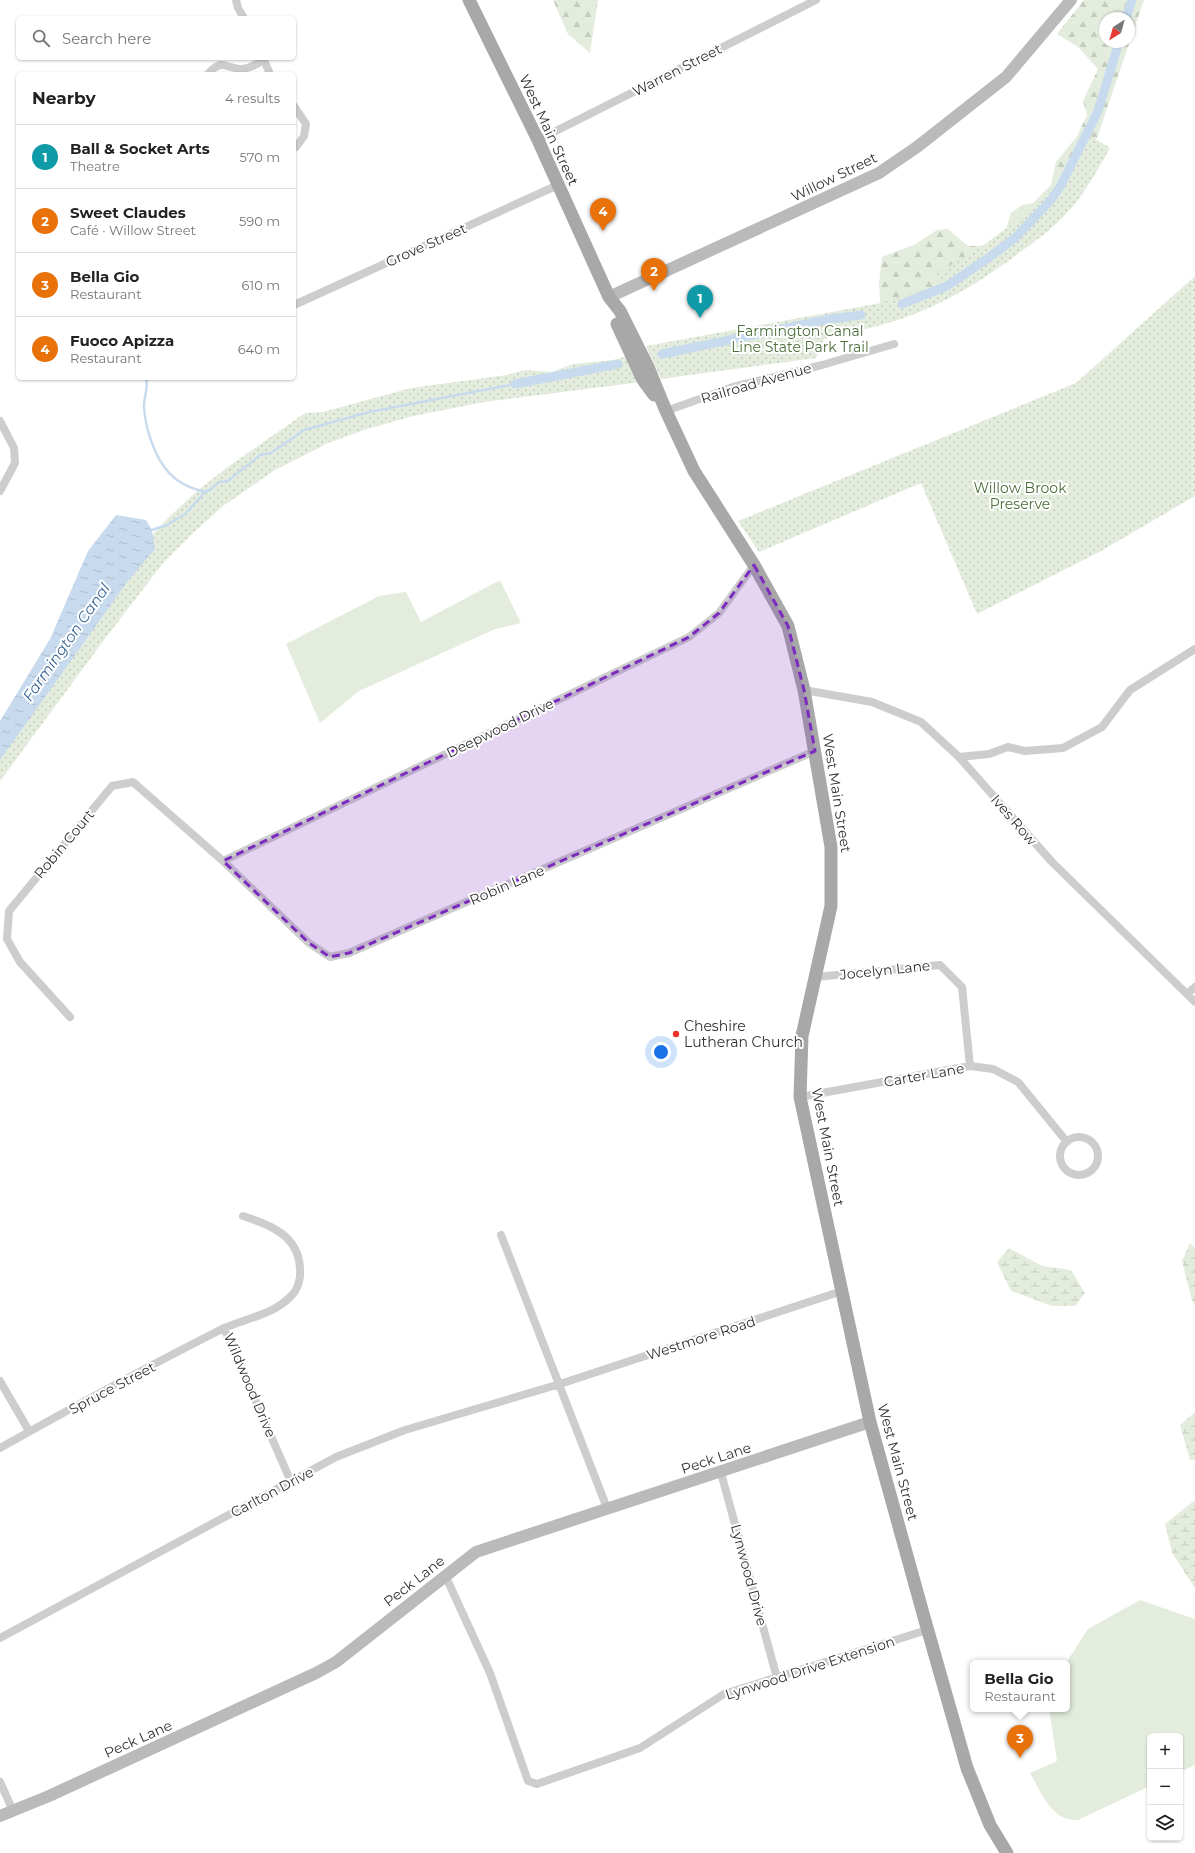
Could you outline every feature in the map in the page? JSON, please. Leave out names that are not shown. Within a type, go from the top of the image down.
[{"type":"main road","name":"West Main Street","points":[[469,0],[538,140],[609,297],[610,307],[633,361],[643,380],[666,411],[694,471],[754,565],[788,626],[804,690],[831,853],[831,906],[802,1036],[800,1097],[870,1422],[927,1630],[967,1768],[990,1825],[1007,1853]]},
{"type":"street","points":[[236,0],[238,8],[243,16]]},
{"type":"street","name":"Warren Street","points":[[538,140],[816,0]]},
{"type":"street","name":"Willow Street","points":[[609,297],[879,173],[917,147],[1006,76],[1071,0]]},
{"type":"street","points":[[210,72],[214,68],[223,64],[240,70],[261,60]]},
{"type":"street","points":[[263,60],[269,72]]},
{"type":"street","points":[[296,109],[306,124],[304,136],[296,147]]},
{"type":"street","name":"Grove Street","points":[[296,303],[558,185]]},
{"type":"street","name":"Railroad Avenue","points":[[666,411],[733,387],[822,365],[894,344]]},
{"type":"street","points":[[0,421],[14,448],[15,463],[0,491]]},
{"type":"street","name":"Deepwood Drive","points":[[223,861],[689,637],[720,613],[754,565]]},
{"type":"street","points":[[959,757],[989,754],[1008,747],[1025,751],[1063,748],[1102,727],[1130,690],[1195,649]]},
{"type":"street","name":"Ives Row","points":[[804,690],[872,702],[922,722],[959,757],[1052,862],[1195,1002]]},
{"type":"street","name":"Robin Lane","points":[[223,861],[309,943],[330,957],[349,954],[815,752]]},
{"type":"street","name":"Robin Court","points":[[70,1017],[20,962],[7,939],[9,911],[112,786],[133,782],[223,861]]},
{"type":"street","name":"Jocelyn Lane","points":[[816,977],[940,965],[962,987],[970,1066]]},
{"type":"street","points":[[1187,994],[1195,987]]},
{"type":"street","name":"Carter Lane","points":[[800,1097],[970,1066],[993,1069],[1018,1082],[1067,1142]]},
{"type":"street","points":[[1084,1138],[1094,1145],[1098,1157],[1096,1163],[1089,1172],[1077,1175],[1065,1170],[1062,1165],[1060,1152],[1067,1142],[1072,1139],[1084,1138]]},
{"type":"street","name":"Wildwood Drive","points":[[243,1216],[266,1224],[287,1238],[300,1257],[301,1276],[293,1293],[279,1307],[224,1328],[291,1482]]},
{"type":"street","points":[[501,1235],[607,1508]]},
{"type":"street","name":"Westmore Road","points":[[560,1384],[842,1291]]},
{"type":"street","name":"Spruce Street","points":[[0,1448],[224,1328]]},
{"type":"street","points":[[0,1381],[29,1432]]},
{"type":"street","name":"Carlton Drive","points":[[0,1638],[336,1457],[405,1430],[560,1384]]},
{"type":"street","name":"Peck Lane","points":[[0,1816],[316,1673],[336,1662],[476,1552],[607,1508],[720,1473],[870,1422]]},
{"type":"street","name":"Lynwood Drive","points":[[720,1473],[777,1678]]},
{"type":"street","name":"Lynwood Drive Extension","points":[[445,1575],[490,1673],[528,1781],[537,1784],[640,1748],[724,1694],[927,1630]]},
{"type":"street","points":[[0,1782],[13,1811]]},
{"type":"highlighted area","points":[[754,565],[788,626],[804,690],[815,751],[349,953],[330,957],[309,943],[223,861],[689,637],[719,613]]},
{"type":"green space","points":[[553,0],[598,0],[590,53],[568,34]]},
{"type":"green space","points":[[1084,0],[1144,0],[1135,26],[1135,12],[1099,12],[1099,48],[1128,48],[1097,138],[1084,152],[1060,195],[997,259],[881,314],[879,284],[882,257],[914,245],[937,230],[948,229],[968,246],[982,246],[1006,229],[1011,213],[1022,205],[1033,203],[1051,185],[1056,162],[1077,136],[1087,115],[1083,101],[1098,69],[1078,47],[1057,34]]},
{"type":"green space","name":"Farmington Canal Line State Park Trail","points":[[1084,132],[1110,148],[1079,199],[1073,207],[1044,235],[970,286],[944,301],[906,317],[824,339],[816,358],[661,379],[646,346],[881,303],[941,285],[934,275],[984,245],[1015,222],[1060,182]]},
{"type":"green space","name":"Willow Brook Preserve","points":[[1195,276],[1195,496],[1101,551],[977,614],[921,483],[759,552],[738,521],[1076,383]]},
{"type":"green space","points":[[628,356],[641,382],[484,402],[413,416],[367,429],[328,443],[275,470],[223,506],[164,562],[107,636],[0,781],[0,736],[142,546],[168,518],[196,492],[225,469],[305,413],[323,412],[411,388],[507,375],[525,370],[552,372],[573,364],[613,360]]},
{"type":"green space","points":[[500,580],[521,623],[495,629],[359,691],[320,723],[286,644],[379,596],[406,592],[421,622]]},
{"type":"green space","points":[[1190,1243],[1195,1248],[1195,1304],[1192,1301],[1182,1261]]},
{"type":"green space","points":[[1009,1248],[1042,1266],[1071,1270],[1085,1293],[1075,1306],[1052,1306],[1011,1291],[997,1262]]},
{"type":"green space","points":[[1195,1412],[1195,1460],[1190,1460],[1180,1425]]},
{"type":"green space","points":[[1195,1500],[1195,1588],[1172,1553],[1165,1524]]},
{"type":"green space","points":[[1140,1600],[1195,1619],[1195,1765],[1183,1771],[1183,1733],[1147,1733],[1147,1787],[1078,1820],[1061,1816],[1054,1811],[1043,1797],[1030,1773],[1057,1761],[1049,1712],[1070,1712],[1070,1660],[1068,1660],[1088,1629]]},
{"type":"water","points":[[116,515],[146,520],[152,530],[155,549],[128,581],[0,760],[0,721],[50,639],[88,551]]},
{"type":"waterway","name":"Farmington Canal","points":[[1128,12],[1132,0]]},
{"type":"waterway","name":"Farmington Canal","points":[[902,304],[947,286],[991,256],[1016,237],[1051,200],[1060,187],[1098,111],[1117,48]]},
{"type":"waterway","name":"Farmington Canal","points":[[662,354],[830,319],[861,315]]},
{"type":"waterway","name":"Farmington Canal","points":[[515,384],[618,364]]},
{"type":"waterway","points":[[146,380],[144,404],[145,417],[150,438],[158,457],[170,474],[177,480],[183,484],[205,492]]},
{"type":"waterway","points":[[152,530],[167,525],[185,514],[205,492],[210,490],[219,482],[228,481],[260,455],[271,453],[304,430],[369,412],[515,384]]},
{"type":"place","name":"Fuoco Apizza","points":[[603,231]]},
{"type":"place","name":"Sweet Claudes","points":[[654,291]]},
{"type":"place","name":"Ball & Socket Arts","points":[[700,318]]},
{"type":"place","name":"Cheshire Lutheran Church","points":[[676,1034]]},
{"type":"place","name":"Bella Gio","points":[[1020,1758]]}]
